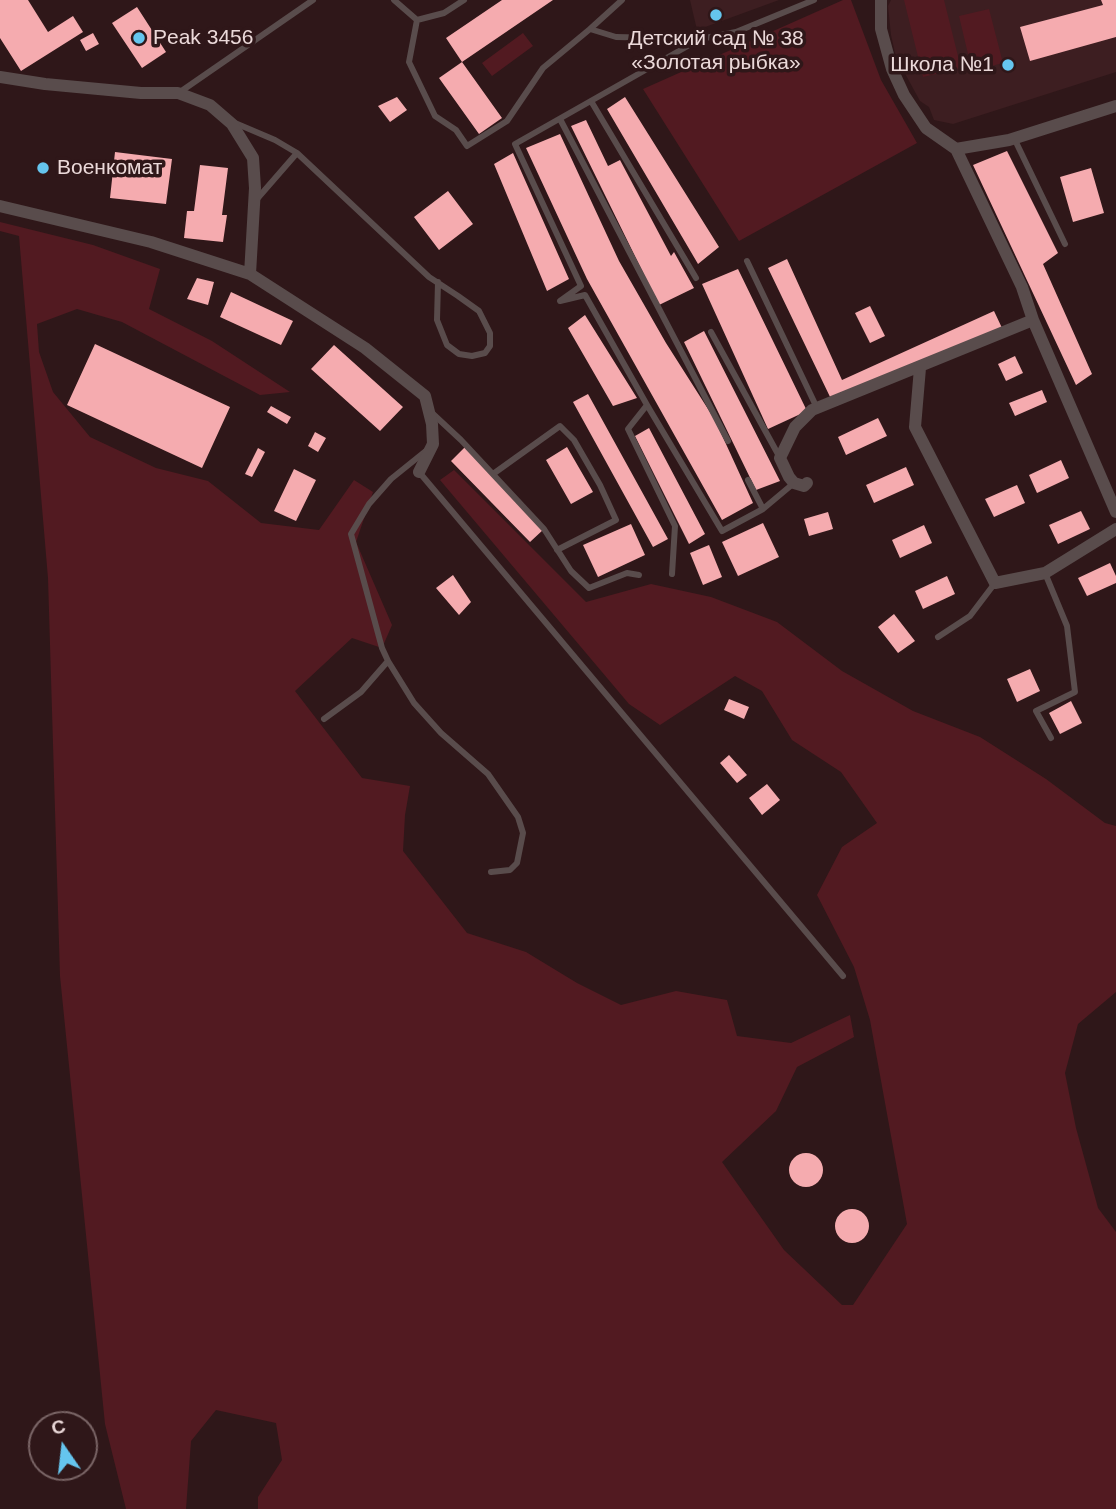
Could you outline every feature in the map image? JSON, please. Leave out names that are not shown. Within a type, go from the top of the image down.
[{"type":"street","points":[[881,0],[881,29],[891,69],[926,128],[956,149],[1022,287],[1033,320],[1116,512]]},
{"type":"street","points":[[0,77],[45,85],[178,93],[210,105],[228,120],[253,158],[254,202],[250,275]]},
{"type":"street","points":[[956,149],[1014,138],[1116,106]]},
{"type":"street","points":[[0,206],[151,242],[250,275],[365,348],[425,396],[433,444],[419,472]]},
{"type":"street","points":[[801,483],[789,477],[780,457],[795,428],[818,408],[1033,320]]},
{"type":"street","points":[[920,368],[915,427],[995,583],[1045,573],[1116,529]]},
{"type":"lane","points":[[178,93],[313,0]]},
{"type":"lane","points":[[394,0],[416,20]]},
{"type":"lane","points":[[416,20],[444,13],[464,0]]},
{"type":"lane","points":[[416,20],[409,62],[435,116],[456,130],[467,146],[507,121],[542,68],[622,0]]},
{"type":"lane","points":[[590,29],[616,37],[700,39],[736,32],[814,0]]},
{"type":"lane","points":[[700,39],[515,144],[582,286],[560,301],[585,295],[722,531],[763,509],[801,483]]},
{"type":"lane","points":[[591,101],[696,278]]},
{"type":"lane","points":[[560,119],[728,441]]},
{"type":"lane","points":[[228,120],[298,153],[438,282],[479,310],[490,333],[490,345],[485,353],[472,356],[459,354],[447,345],[437,320],[438,282]]},
{"type":"lane","points":[[1014,138],[1065,244]]},
{"type":"lane","points":[[254,202],[298,153]]},
{"type":"lane","points":[[747,261],[818,408]]},
{"type":"lane","points":[[711,332],[780,457]]},
{"type":"lane","points":[[647,405],[628,429],[675,526],[672,574]]},
{"type":"lane","points":[[428,409],[544,529],[571,571],[589,588],[627,573],[639,575]]},
{"type":"lane","points":[[493,474],[559,426],[574,440],[600,485],[616,520],[558,550]]},
{"type":"lane","points":[[433,444],[391,479],[369,504],[351,534],[382,648],[388,661],[415,703],[441,733],[488,775],[518,817],[523,833],[517,863],[510,870],[491,872]]},
{"type":"lane","points":[[419,472],[843,976]]},
{"type":"lane","points":[[748,480],[763,509]]},
{"type":"lane","points":[[1045,573],[1067,626],[1075,692],[1036,711],[1051,738]]},
{"type":"lane","points":[[938,637],[970,616],[995,583]]},
{"type":"lane","points":[[324,719],[361,692],[388,661]]},
{"type":"shaded area","name":"Детский сад № 38 «Золотая рыбка»","points":[[690,0],[779,0],[697,30]]},
{"type":"shaded area","points":[[843,0],[851,0],[881,80],[917,143],[739,241],[643,89]]},
{"type":"shaded area","name":"Школа №1","points":[[891,0],[1116,0],[1116,72],[953,124],[934,120],[929,107],[920,101],[896,57],[888,6]]},
{"type":"shaded area","points":[[904,0],[944,0],[961,68],[923,77]]},
{"type":"shaded area","points":[[989,9],[1003,63],[972,71],[959,16]]},
{"type":"shaded area","points":[[523,33],[533,46],[492,76],[482,63]]},
{"type":"shaded area","points":[[0,222],[93,245],[160,269],[149,309],[212,341],[290,392],[260,395],[122,322],[77,309],[37,324],[39,352],[53,392],[90,437],[156,468],[208,481],[261,523],[319,530],[354,480],[373,492],[356,542],[392,625],[382,648],[352,638],[295,691],[362,778],[410,786],[403,851],[467,933],[526,952],[577,983],[621,1005],[676,991],[727,1000],[737,1036],[791,1043],[850,1015],[854,1037],[797,1067],[776,1111],[722,1162],[784,1250],[842,1305],[853,1305],[907,1224],[870,1020],[854,967],[817,895],[842,847],[877,823],[841,772],[792,740],[762,691],[735,676],[660,725],[629,704],[440,480],[454,470],[586,602],[651,584],[711,597],[777,622],[842,671],[913,711],[980,737],[1046,779],[1105,823],[1116,826],[1116,992],[1078,1024],[1065,1073],[1076,1128],[1098,1208],[1116,1232],[1116,1509],[258,1509],[258,1497],[282,1460],[276,1423],[216,1410],[191,1441],[186,1509],[126,1509],[105,1424],[60,976],[48,578],[19,236],[0,231]]},
{"type":"building","points":[[0,0],[28,0],[48,32],[73,16],[83,32],[21,71],[0,38]]},
{"type":"building","points":[[502,0],[553,0],[462,62],[446,38]]},
{"type":"building","points":[[1101,0],[1116,0],[1116,37],[1030,61],[1020,27],[1103,5]]},
{"type":"building","name":"Peak 3456","points":[[137,7],[166,52],[142,68],[112,23]]},
{"type":"building","points":[[93,33],[99,44],[86,51],[80,40]]},
{"type":"building","points":[[462,62],[502,118],[479,134],[439,78]]},
{"type":"building","points":[[397,97],[407,110],[390,122],[378,106]]},
{"type":"building","points":[[625,97],[719,247],[698,264],[607,109]]},
{"type":"building","points":[[586,120],[608,166],[620,160],[671,256],[674,252],[694,288],[659,305],[571,126]]},
{"type":"building","points":[[560,134],[619,261],[666,343],[715,420],[753,503],[722,520],[587,279],[526,148]]},
{"type":"building","points":[[1007,151],[1058,253],[1043,264],[1092,374],[1076,385],[973,165]]},
{"type":"building","points":[[115,152],[172,159],[166,204],[110,198]]},
{"type":"building","points":[[513,153],[569,279],[547,291],[494,164]]},
{"type":"building","points":[[200,165],[228,168],[222,215],[227,215],[223,242],[184,238],[187,211],[194,211]]},
{"type":"building","points":[[1091,168],[1104,213],[1073,222],[1060,177]]},
{"type":"building","points":[[448,191],[473,224],[439,250],[414,217]]},
{"type":"building","points":[[787,259],[842,380],[994,311],[1002,328],[832,401],[768,268]]},
{"type":"building","points":[[738,269],[807,411],[768,429],[702,284]]},
{"type":"building","points":[[197,278],[214,282],[208,305],[187,299]]},
{"type":"building","points":[[231,292],[293,321],[281,345],[220,317]]},
{"type":"building","points":[[870,306],[885,336],[870,343],[855,313]]},
{"type":"building","points":[[585,315],[637,398],[613,406],[568,328]]},
{"type":"building","points":[[704,331],[780,481],[756,490],[684,342]]},
{"type":"building","points":[[95,344],[230,407],[202,468],[67,405]]},
{"type":"building","points":[[334,345],[403,407],[380,431],[311,369]]},
{"type":"building","points":[[1015,356],[1023,373],[1006,381],[998,364]]},
{"type":"building","points":[[1042,390],[1047,402],[1015,416],[1009,403]]},
{"type":"building","points":[[588,394],[668,539],[653,547],[573,402]]},
{"type":"building","points":[[271,406],[291,417],[287,424],[267,412]]},
{"type":"building","points":[[878,418],[887,436],[846,455],[838,437]]},
{"type":"building","points":[[649,428],[705,534],[689,544],[635,436]]},
{"type":"building","points":[[315,432],[326,438],[318,452],[308,446]]},
{"type":"building","points":[[465,447],[544,529],[530,542],[451,461]]},
{"type":"building","points":[[567,447],[593,492],[571,504],[546,460]]},
{"type":"building","points":[[258,448],[265,452],[252,477],[245,474]]},
{"type":"building","points":[[1061,460],[1069,478],[1037,493],[1029,475]]},
{"type":"building","points":[[906,467],[914,485],[874,503],[866,485]]},
{"type":"building","points":[[294,469],[316,480],[296,521],[274,511]]},
{"type":"building","points":[[1017,485],[1025,503],[994,517],[985,499]]},
{"type":"building","points":[[1081,511],[1090,529],[1058,544],[1049,525]]},
{"type":"building","points":[[828,512],[833,529],[809,536],[804,519]]},
{"type":"building","points":[[763,523],[779,557],[738,576],[722,542]]},
{"type":"building","points":[[631,524],[645,555],[598,577],[583,545]]},
{"type":"building","points":[[924,525],[932,543],[900,558],[892,540]]},
{"type":"building","points":[[709,545],[722,577],[703,585],[690,553]]},
{"type":"building","points":[[1110,563],[1116,583],[1087,596],[1078,578]]},
{"type":"building","points":[[453,575],[471,602],[459,615],[436,588]]},
{"type":"building","points":[[947,576],[955,594],[923,609],[915,591]]},
{"type":"building","points":[[894,614],[915,641],[898,653],[878,627]]},
{"type":"building","points":[[1030,669],[1040,691],[1017,702],[1007,679]]},
{"type":"building","points":[[729,699],[749,707],[744,719],[724,710]]},
{"type":"building","points":[[1071,701],[1082,723],[1060,734],[1049,713]]},
{"type":"building","points":[[729,755],[747,775],[737,783],[720,763]]},
{"type":"building","points":[[767,784],[780,800],[762,815],[749,798]]},
{"type":"building","points":[[806,1153],[818,1158],[823,1170],[818,1182],[806,1187],[794,1182],[789,1170],[794,1158]]},
{"type":"building","points":[[852,1209],[864,1214],[869,1226],[864,1238],[852,1243],[840,1238],[835,1226],[840,1214]]},
{"type":"place","name":"Детский сад № 38 «Золотая рыбка»","points":[[716,15]]},
{"type":"place","name":"Peak 3456","points":[[139,38]]},
{"type":"place","name":"Школа №1","points":[[1008,65]]},
{"type":"place","name":"Военкомат","points":[[43,168]]}]
